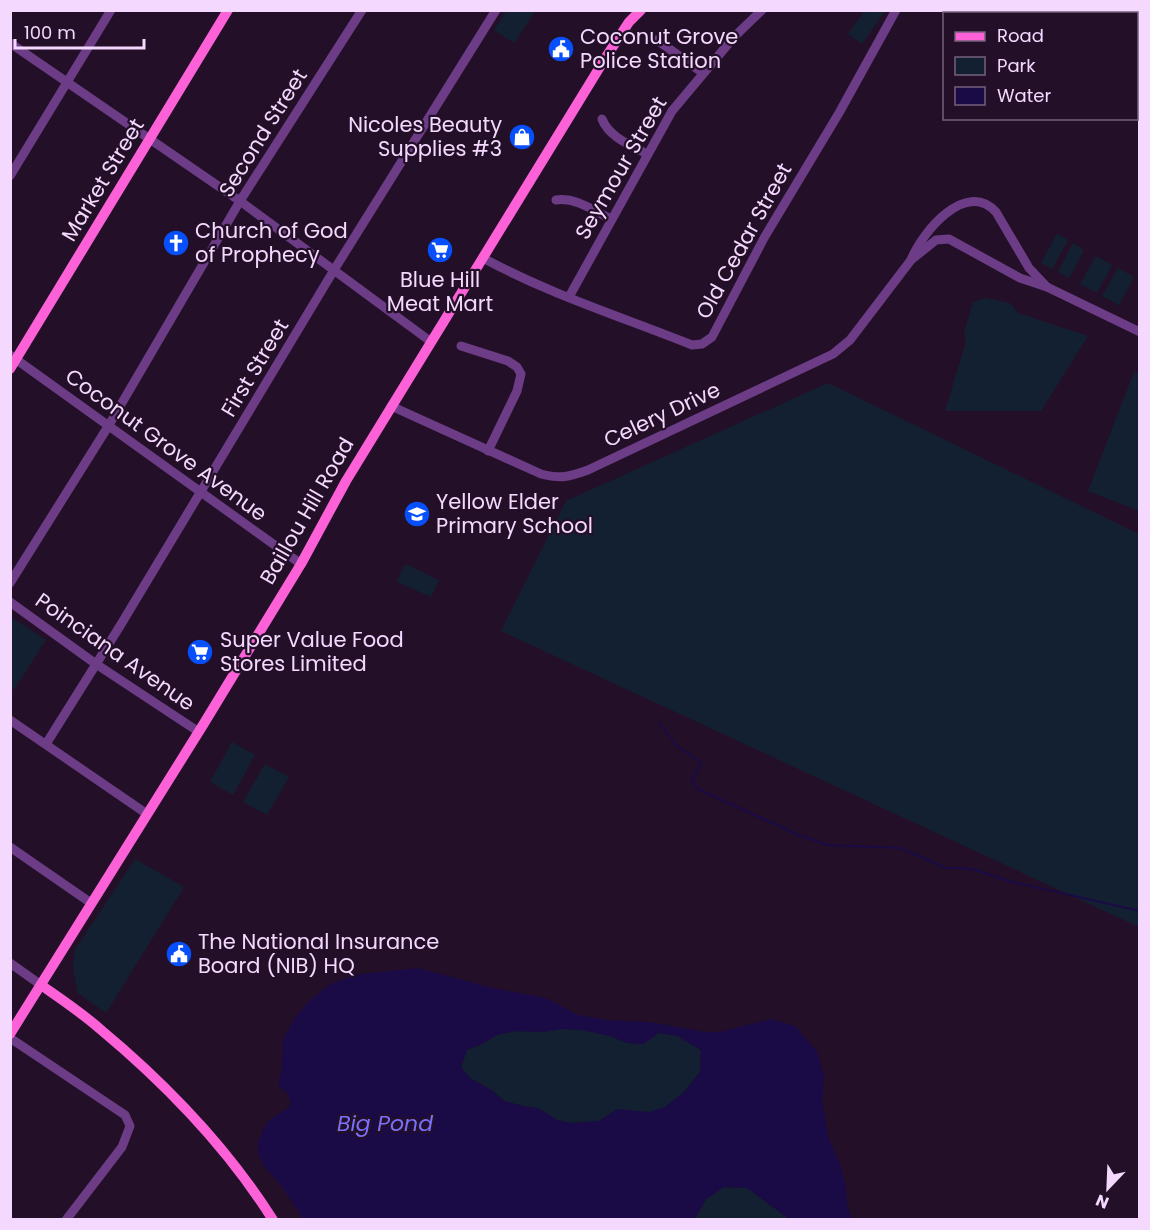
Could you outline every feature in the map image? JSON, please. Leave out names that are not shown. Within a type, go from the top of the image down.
[{"type":"main road","name":"Market Street","points":[[13,361],[151,140],[228,10]]},
{"type":"main road","name":"Baillou Hill Road","points":[[10,1036],[301,564],[345,481],[430,341],[606,57],[629,22],[641,10]]},
{"type":"main road","points":[[41,985],[99,1028],[173,1096],[243,1174],[273,1220]]},
{"type":"street","points":[[10,176],[111,10]]},
{"type":"street","name":"Second Street","points":[[10,584],[109,425],[240,201],[362,10]]},
{"type":"street","name":"First Street","points":[[46,744],[334,270],[496,10]]},
{"type":"street","name":"Seymour Street","points":[[569,297],[646,154],[672,111],[734,37],[762,10]]},
{"type":"street","name":"Old Cedar Street","points":[[483,258],[569,297],[692,345],[702,344],[712,337],[764,238],[839,113],[896,10]]},
{"type":"street","points":[[657,40],[704,73]]},
{"type":"street","points":[[10,43],[240,201],[430,341]]},
{"type":"street","points":[[602,119],[612,133],[646,154]]},
{"type":"street","points":[[556,200],[577,202],[611,219]]},
{"type":"street","name":"Celery Drive","points":[[391,406],[541,474],[557,478],[588,470],[833,354],[850,340],[911,260],[919,242],[934,222],[967,202],[981,202],[989,205],[996,212],[1029,268],[1047,286]]},
{"type":"street","name":"Celery Drive","points":[[911,260],[936,240],[949,239],[1020,278],[1047,286],[1140,332]]},
{"type":"street","points":[[461,346],[508,361],[517,367],[520,374],[517,391],[488,451]]},
{"type":"street","name":"Coconut Grove Avenue","points":[[13,361],[109,425],[301,564]]},
{"type":"street","name":"Poinciana Avenue","points":[[10,602],[199,732]]},
{"type":"street","points":[[10,720],[147,814]]},
{"type":"street","points":[[10,847],[91,903]]},
{"type":"street","points":[[10,963],[41,985]]},
{"type":"street","points":[[10,1036],[125,1115],[130,1126],[122,1147],[66,1220]]},
{"type":"green space","points":[[507,10],[535,11],[514,43],[494,30]]},
{"type":"green space","points":[[865,11],[884,12],[862,44],[848,34]]},
{"type":"green space","points":[[1057,234],[1068,240],[1052,269],[1041,263]]},
{"type":"green space","points":[[1073,243],[1084,250],[1069,278],[1058,272]]},
{"type":"green space","points":[[1096,256],[1112,265],[1097,293],[1080,284]]},
{"type":"green space","points":[[1118,268],[1134,277],[1119,305],[1102,296]]},
{"type":"green space","points":[[984,298],[1010,303],[1018,313],[1088,336],[1041,411],[945,411],[966,342],[964,333],[973,302]]},
{"type":"green space","points":[[1134,372],[1140,374],[1139,511],[1088,491]]},
{"type":"green space","points":[[828,383],[1139,534],[1139,927],[501,631],[566,501]]},
{"type":"green space","points":[[405,564],[439,580],[431,597],[397,582]]},
{"type":"green space","points":[[11,617],[46,640],[14,689],[10,687]]},
{"type":"green space","points":[[232,742],[255,755],[233,795],[210,782]]},
{"type":"green space","points":[[265,764],[289,777],[267,815],[243,802]]},
{"type":"green space","points":[[135,859],[184,887],[106,1013],[78,993],[73,968],[75,950]]},
{"type":"green space","points":[[564,1029],[582,1030],[610,1036],[627,1043],[643,1044],[659,1033],[677,1036],[701,1050],[700,1072],[684,1092],[665,1107],[649,1113],[617,1109],[599,1121],[570,1123],[557,1120],[538,1108],[504,1101],[493,1091],[470,1078],[461,1067],[467,1050],[497,1035],[516,1031],[542,1032]]},
{"type":"green space","points":[[724,1187],[747,1188],[789,1219],[695,1220],[706,1199]]},
{"type":"water","name":"Big Pond","points":[[418,968],[493,988],[546,998],[578,1015],[607,1020],[650,1022],[705,1032],[720,1032],[771,1019],[795,1026],[817,1051],[824,1076],[822,1100],[828,1136],[840,1164],[846,1186],[847,1206],[853,1219],[789,1219],[747,1188],[724,1187],[706,1199],[695,1219],[303,1219],[261,1161],[258,1144],[269,1121],[291,1105],[288,1094],[278,1086],[282,1067],[283,1039],[297,1015],[309,1001],[329,985],[354,975]],"holes":[[[582,1030],[610,1036],[627,1043],[643,1044],[659,1033],[677,1036],[701,1050],[700,1072],[684,1092],[665,1107],[649,1112],[617,1109],[599,1121],[570,1123],[557,1120],[538,1108],[504,1101],[493,1091],[470,1078],[461,1067],[467,1050],[497,1035],[516,1031]]]},
{"type":"waterway","points":[[659,723],[677,746],[701,762],[692,782],[698,789],[796,834],[827,845],[900,848],[946,868],[972,869],[1008,881],[1140,911]]},
{"type":"place","name":"Coconut Grove Police Station","points":[[561,49]]},
{"type":"place","name":"Nicoles Beauty Supplies #3","points":[[522,137]]},
{"type":"place","name":"Church of God of Prophecy","points":[[176,243]]},
{"type":"place","name":"Blue Hill Meat Mart","points":[[440,250]]},
{"type":"place","name":"Yellow Elder Primary School","points":[[417,514]]},
{"type":"place","name":"Super Value Food Stores Limited","points":[[200,652]]},
{"type":"place","name":"The National Insurance Board (NIB) HQ","points":[[179,954]]}]
